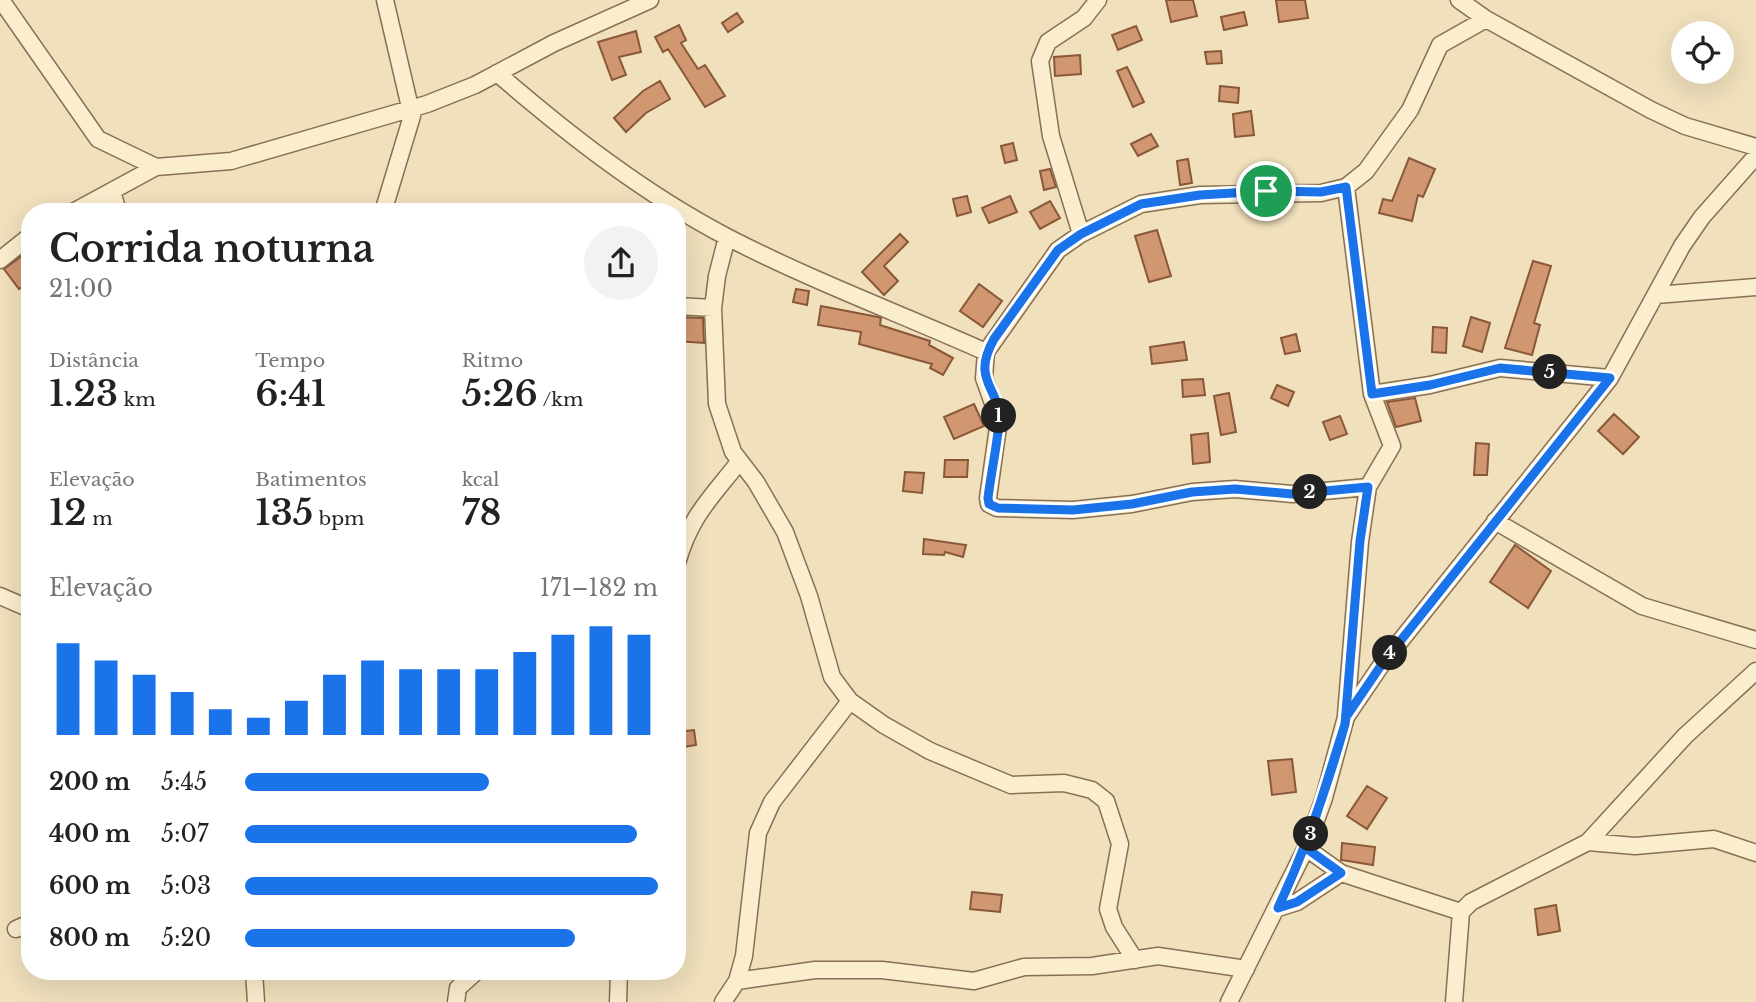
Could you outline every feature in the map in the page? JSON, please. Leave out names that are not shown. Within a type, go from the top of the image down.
[{"type":"street","points":[[1,0],[23,35],[72,98],[98,139],[156,167]]},
{"type":"street","points":[[386,0],[411,108],[408,132],[386,203]]},
{"type":"street","points":[[90,203],[156,167],[231,161],[411,108],[475,85],[554,43],[649,0]]},
{"type":"street","points":[[1081,234],[1051,136],[1040,61],[1048,42],[1084,18],[1098,0]]},
{"type":"street","points":[[1459,0],[1486,19],[1651,110],[1685,126],[1756,147]]},
{"type":"street","points":[[1368,487],[1292,494],[1235,489],[1073,510],[998,508],[989,504],[988,498],[999,420],[984,377],[986,352],[1058,250],[1081,234],[1141,204],[1200,195],[1321,192],[1346,187],[1366,171],[1410,110],[1440,45],[1486,19]]},
{"type":"street","points":[[497,73],[621,173],[671,203]]},
{"type":"street","points":[[118,203],[118,188],[125,154]]},
{"type":"street","points":[[1346,717],[1382,664],[1610,378],[1702,217],[1756,156]]},
{"type":"street","points":[[1229,1002],[1306,848],[1324,798],[1346,717],[1360,541],[1368,487],[1392,446],[1372,394],[1346,187]]},
{"type":"street","points":[[686,212],[727,237],[986,352]]},
{"type":"street","points":[[727,237],[713,308],[717,404],[739,462],[756,482],[786,532],[809,596],[832,677],[850,701],[930,751],[1011,785],[1064,783],[1092,790],[1106,801],[1120,844],[1108,909],[1114,926],[1135,960]]},
{"type":"street","points":[[0,260],[21,243]]},
{"type":"street","points":[[1656,295],[1756,287]]},
{"type":"street","points":[[686,306],[713,308]]},
{"type":"street","points":[[1372,394],[1430,385],[1500,368],[1610,378]]},
{"type":"street","points":[[686,534],[697,512],[739,462]]},
{"type":"street","points":[[1495,521],[1642,606],[1756,640]]},
{"type":"street","points":[[0,596],[21,605]]},
{"type":"street","points":[[1454,1002],[1461,912],[1471,902],[1588,842],[1685,736],[1756,671]]},
{"type":"street","points":[[723,1002],[737,981],[744,956],[758,832],[772,802],[850,701]]},
{"type":"street","points":[[1588,842],[1635,846],[1714,839],[1756,853]]},
{"type":"street","points":[[1306,848],[1341,873],[1461,912]]},
{"type":"street","points":[[1278,908],[1297,902],[1341,873]]},
{"type":"street","points":[[737,981],[815,970],[882,970],[974,981],[1024,967],[1092,966],[1158,956],[1246,969]]},
{"type":"street","points":[[255,980],[256,1002]]},
{"type":"street","points":[[456,1002],[458,988],[467,980]]},
{"type":"street","points":[[618,1002],[619,980]]},
{"type":"building","points":[[1166,0],[1193,0],[1197,16],[1171,22]]},
{"type":"building","points":[[1276,0],[1305,0],[1308,18],[1279,22]]},
{"type":"building","points":[[1244,12],[1247,25],[1224,30],[1221,17]]},
{"type":"building","points":[[737,13],[743,22],[728,32],[722,23]]},
{"type":"building","points":[[679,25],[686,40],[681,43],[698,69],[705,65],[725,96],[705,107],[668,49],[663,52],[655,37]]},
{"type":"building","points":[[1136,26],[1142,40],[1118,50],[1112,35]]},
{"type":"building","points":[[636,31],[641,52],[619,57],[626,75],[612,80],[598,42]]},
{"type":"building","points":[[1221,51],[1222,63],[1207,64],[1205,52]]},
{"type":"building","points":[[1080,55],[1081,74],[1055,76],[1054,57]]},
{"type":"building","points":[[1127,67],[1144,102],[1133,107],[1117,71]]},
{"type":"building","points":[[660,81],[670,99],[646,113],[626,132],[614,118],[643,91]]},
{"type":"building","points":[[1220,86],[1239,88],[1238,103],[1219,101]]},
{"type":"building","points":[[1251,111],[1254,135],[1235,137],[1233,114]]},
{"type":"building","points":[[1151,134],[1158,146],[1138,156],[1131,144]]},
{"type":"building","points":[[1013,143],[1017,160],[1005,163],[1001,146]]},
{"type":"building","points":[[1409,158],[1435,169],[1423,197],[1418,195],[1412,221],[1379,213],[1383,199],[1392,201]]},
{"type":"building","points":[[1188,159],[1192,183],[1180,185],[1177,161]]},
{"type":"building","points":[[1050,169],[1056,187],[1044,190],[1040,171]]},
{"type":"building","points":[[967,196],[971,212],[957,216],[953,199]]},
{"type":"building","points":[[1010,196],[1017,212],[989,223],[982,208]]},
{"type":"building","points":[[1050,201],[1060,218],[1040,229],[1030,212]]},
{"type":"building","points":[[1157,230],[1171,276],[1149,282],[1135,236]]},
{"type":"building","points":[[900,234],[908,242],[884,266],[898,281],[884,295],[862,272]]},
{"type":"building","points":[[21,257],[21,288],[19,289],[4,269]]},
{"type":"building","points":[[1533,261],[1551,266],[1534,323],[1540,325],[1532,355],[1505,348]]},
{"type":"building","points":[[979,284],[1002,301],[983,327],[960,311]]},
{"type":"building","points":[[796,289],[809,291],[807,305],[793,302]]},
{"type":"building","points":[[821,306],[881,318],[880,325],[930,341],[929,345],[953,358],[943,375],[930,368],[932,364],[859,344],[861,332],[818,325]]},
{"type":"building","points":[[686,317],[703,318],[704,343],[686,342]]},
{"type":"building","points":[[1471,317],[1490,323],[1482,352],[1463,346]]},
{"type":"building","points":[[1433,327],[1447,328],[1446,353],[1432,352]]},
{"type":"building","points":[[1296,334],[1300,351],[1285,354],[1281,338]]},
{"type":"building","points":[[1184,342],[1187,360],[1152,364],[1150,347]]},
{"type":"building","points":[[1203,379],[1205,395],[1183,397],[1182,380]]},
{"type":"building","points":[[1277,385],[1294,392],[1288,406],[1271,398]]},
{"type":"building","points":[[1229,393],[1236,432],[1221,435],[1214,396]]},
{"type":"building","points":[[1415,398],[1421,421],[1396,427],[1387,402]]},
{"type":"building","points":[[974,404],[984,426],[954,439],[944,417]]},
{"type":"building","points":[[1614,414],[1639,437],[1623,454],[1598,431]]},
{"type":"building","points":[[1340,416],[1347,434],[1330,440],[1323,422]]},
{"type":"building","points":[[1208,433],[1210,462],[1193,464],[1191,435]]},
{"type":"building","points":[[1476,443],[1489,444],[1487,475],[1474,475]]},
{"type":"building","points":[[945,460],[968,460],[967,477],[944,477]]},
{"type":"building","points":[[905,472],[924,473],[922,493],[903,491]]},
{"type":"building","points":[[924,539],[966,545],[963,557],[945,552],[944,555],[923,554]]},
{"type":"building","points":[[1515,545],[1551,571],[1528,608],[1490,582]]},
{"type":"building","points":[[694,730],[696,745],[686,747],[686,731]]},
{"type":"building","points":[[1292,759],[1296,792],[1272,795],[1268,761]]},
{"type":"building","points":[[1367,786],[1387,798],[1367,829],[1347,816]]},
{"type":"building","points":[[1342,843],[1375,847],[1373,865],[1341,860]]},
{"type":"building","points":[[972,892],[1002,895],[1000,912],[970,909]]},
{"type":"building","points":[[1556,905],[1560,931],[1538,935],[1535,909]]},
{"type":"route","points":[[1266,191],[1244,195],[1200,195],[1141,204],[1081,234],[1058,250],[994,339],[986,352],[984,377],[999,420],[988,498],[989,504],[998,508],[1073,510],[1132,504],[1192,492],[1235,489],[1292,494],[1368,487],[1360,541],[1345,724],[1324,798],[1306,848],[1341,873],[1297,902],[1278,908],[1306,848],[1324,798],[1345,724],[1346,717],[1382,664],[1471,554],[1517,491],[1542,467],[1577,424],[1610,378],[1500,368],[1430,385],[1390,389],[1372,394],[1346,187],[1321,192],[1266,191]]}]
